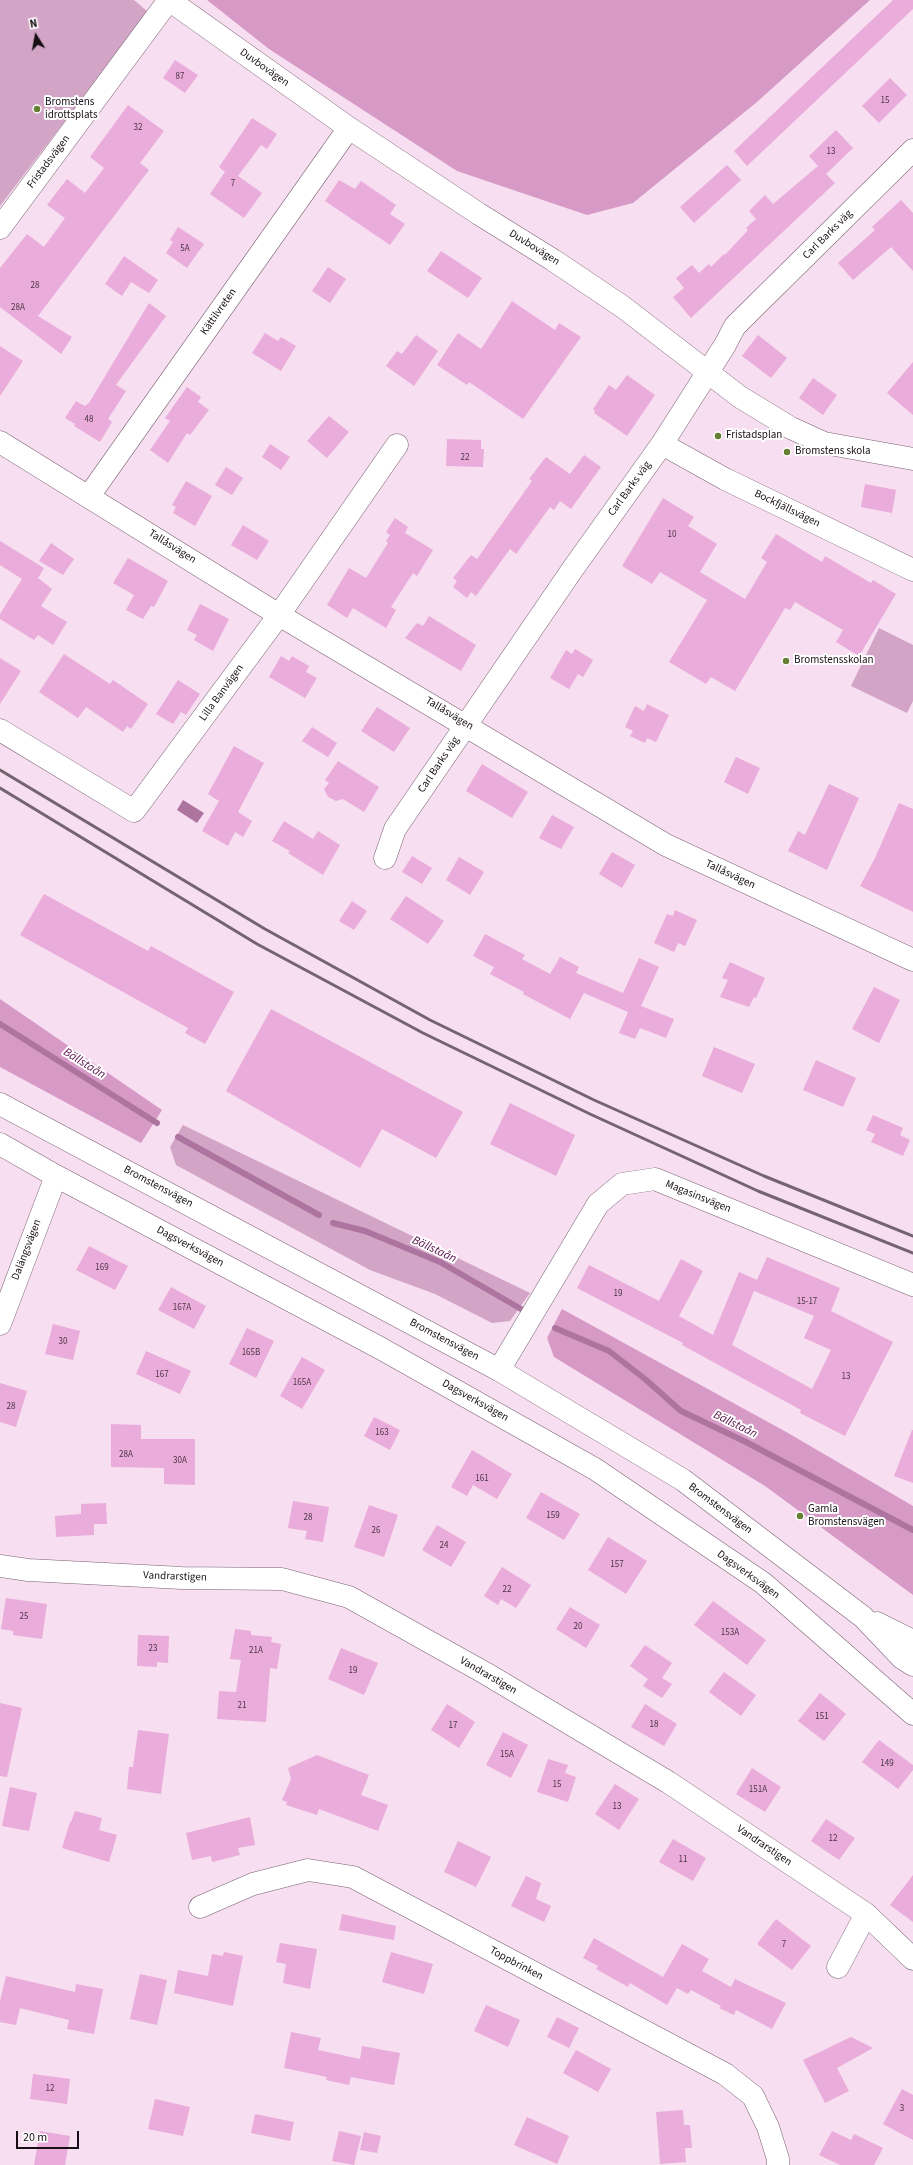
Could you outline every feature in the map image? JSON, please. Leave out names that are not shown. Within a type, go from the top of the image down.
[{"type":"street","name":"Duvbovägen","points":[[169,0],[349,128],[610,298],[740,397],[791,428],[824,443],[913,459]]},
{"type":"street","name":"Fristadsvägen","points":[[0,228],[169,0]]},
{"type":"street","name":"Kättilvreten","points":[[89,496],[349,128]]},
{"type":"street","name":"Carl Barks väg","points":[[384,858],[395,829],[572,570],[662,444],[735,326],[913,150]]},
{"type":"street","name":"Tallåsvägen","points":[[0,442],[279,615],[467,725],[666,845],[913,960]]},
{"type":"street","name":"Bockfjällsvägen","points":[[662,444],[725,479],[913,570]]},
{"type":"street","name":"Lilla Banvägen","points":[[0,730],[134,811],[279,615],[397,445]]},
{"type":"street","name":"Bromstensvägen","points":[[0,1104],[500,1370],[683,1480],[863,1617],[902,1658],[913,1665]]},
{"type":"street","name":"Dagsverksvägen","points":[[0,1144],[56,1176],[380,1348],[595,1469],[763,1583],[913,1714]]},
{"type":"street","name":"Dalängsvägen","points":[[0,1324],[56,1176]]},
{"type":"street","name":"Magasinsvägen","points":[[500,1370],[598,1204],[622,1184],[656,1179],[913,1285]]},
{"type":"street","name":"Vandrarstigen","points":[[0,1566],[28,1570],[182,1578],[282,1579],[348,1597],[485,1673],[668,1782],[866,1914],[913,1959]]},
{"type":"street","name":"Bromstensvägen","points":[[863,1617],[913,1641]]},
{"type":"street","name":"Toppbrinken","points":[[200,1907],[253,1884],[308,1870],[353,1877],[725,2074],[753,2096],[768,2127],[778,2158],[778,2165]]},
{"type":"street","points":[[838,1968],[866,1914]]},
{"type":"shaded area","name":"Bromstens idrottsplats","points":[[0,0],[134,0],[148,12],[0,206]]},
{"type":"shaded area","points":[[207,0],[870,0],[757,102],[633,203],[587,215],[457,171],[269,49]]},
{"type":"shaded area","points":[[879,628],[913,645],[913,701],[907,713],[851,686]]},
{"type":"shaded area","points":[[183,800],[204,813],[197,823],[177,810]]},
{"type":"shaded area","points":[[0,999],[162,1110],[141,1143],[0,1067]]},
{"type":"shaded area","points":[[183,1125],[530,1293],[510,1321],[492,1323],[435,1294],[370,1270],[176,1165],[170,1147]]},
{"type":"shaded area","points":[[562,1309],[788,1433],[913,1506],[913,1595],[765,1486],[554,1357],[547,1338]]},
{"type":"building","points":[[893,0],[913,0],[913,9],[747,166],[734,151]]},
{"type":"building","points":[[175,60],[198,75],[185,93],[163,78]]},
{"type":"building","points":[[890,78],[907,95],[879,123],[862,106]]},
{"type":"building","points":[[128,105],[164,131],[140,163],[149,170],[38,316],[72,337],[61,354],[0,307],[0,268],[27,234],[44,247],[65,218],[47,205],[67,179],[85,193],[104,168],[90,157]]},
{"type":"building","points":[[252,118],[277,134],[267,149],[261,145],[238,176],[262,193],[244,218],[210,194],[225,172],[219,167]]},
{"type":"building","points":[[836,130],[853,148],[826,174],[835,183],[691,318],[673,297],[684,288],[676,278],[692,265],[699,273],[709,264],[711,267],[724,254],[725,255],[748,230],[746,228],[756,219],[749,211],[765,195],[773,204],[818,166],[809,156]]},
{"type":"building","points":[[727,165],[741,180],[694,223],[680,207]]},
{"type":"building","points":[[339,180],[355,189],[361,181],[396,205],[390,214],[405,224],[390,245],[325,201]]},
{"type":"building","points":[[901,200],[913,213],[913,271],[891,247],[853,280],[838,263],[875,230],[872,227]]},
{"type":"building","points":[[178,227],[204,244],[187,268],[166,253],[173,242],[170,240]]},
{"type":"building","points":[[441,251],[482,278],[468,298],[427,271]]},
{"type":"building","points":[[124,256],[158,280],[149,293],[131,282],[122,296],[105,284]]},
{"type":"building","points":[[328,267],[346,279],[330,303],[312,291]]},
{"type":"building","points":[[512,301],[555,330],[559,323],[581,337],[523,419],[469,382],[467,385],[437,365],[458,333],[481,349]]},
{"type":"building","points":[[149,303],[166,316],[116,385],[126,391],[108,419],[112,422],[100,442],[74,426],[75,424],[65,418],[76,401],[85,406],[89,403]]},
{"type":"building","points":[[265,333],[278,341],[281,337],[296,346],[281,371],[252,353]]},
{"type":"building","points":[[416,335],[438,351],[414,386],[386,366],[397,351],[402,354]]},
{"type":"building","points":[[758,335],[787,358],[771,378],[742,356]]},
{"type":"building","points":[[0,346],[23,361],[0,396]]},
{"type":"building","points":[[913,362],[913,415],[887,393]]},
{"type":"building","points":[[627,375],[655,395],[627,436],[594,413],[595,411],[593,409],[609,385],[616,390]]},
{"type":"building","points":[[813,378],[837,395],[823,415],[799,398]]},
{"type":"building","points":[[187,387],[201,397],[198,402],[209,410],[190,435],[187,433],[168,463],[150,450],[170,421],[165,418]]},
{"type":"building","points":[[329,416],[349,432],[327,458],[307,441]]},
{"type":"building","points":[[447,439],[481,440],[481,449],[484,449],[483,467],[446,466]]},
{"type":"building","points":[[270,444],[290,457],[281,470],[262,457]]},
{"type":"building","points":[[584,455],[601,467],[571,509],[560,501],[554,510],[550,507],[516,554],[510,549],[476,596],[471,592],[467,598],[453,587],[457,581],[453,578],[471,555],[477,559],[532,481],[529,479],[546,457],[570,474]]},
{"type":"building","points":[[226,467],[243,478],[232,495],[215,485]]},
{"type":"building","points":[[186,481],[212,496],[195,526],[173,513],[176,507],[172,505]]},
{"type":"building","points":[[865,484],[896,490],[892,513],[861,507]]},
{"type":"building","points":[[663,498],[694,517],[688,526],[717,544],[700,572],[745,599],[767,562],[761,558],[776,534],[822,562],[825,556],[871,583],[873,580],[896,594],[859,656],[836,642],[843,630],[795,602],[790,610],[785,608],[735,691],[711,677],[706,684],[669,662],[707,600],[660,572],[652,584],[622,566]]},
{"type":"building","points":[[395,518],[408,527],[405,533],[433,550],[417,576],[413,573],[391,607],[396,610],[386,628],[353,608],[347,618],[327,605],[349,568],[366,578],[388,543],[386,541],[390,535],[386,532]]},
{"type":"building","points":[[243,525],[269,541],[257,560],[231,545]]},
{"type":"building","points":[[0,541],[44,568],[38,578],[52,589],[41,606],[67,622],[53,645],[38,635],[34,640],[0,619],[0,614],[22,579],[0,565]]},
{"type":"building","points":[[51,543],[74,559],[63,575],[39,561]]},
{"type":"building","points":[[128,558],[168,581],[154,607],[151,606],[143,619],[126,610],[134,595],[113,583]]},
{"type":"building","points":[[200,604],[229,619],[213,651],[194,640],[197,635],[187,630]]},
{"type":"building","points":[[429,616],[476,645],[461,671],[405,638],[417,623],[423,626]]},
{"type":"building","points":[[575,649],[593,660],[583,677],[578,674],[569,689],[550,678],[566,650],[572,654]]},
{"type":"building","points":[[64,654],[110,684],[113,680],[148,704],[131,729],[127,726],[123,732],[86,707],[78,718],[39,692]]},
{"type":"building","points":[[281,656],[289,661],[292,656],[309,666],[306,672],[317,678],[305,698],[269,677]]},
{"type":"building","points":[[0,658],[21,671],[0,704]]},
{"type":"building","points":[[178,680],[200,694],[186,715],[181,712],[173,724],[156,714]]},
{"type":"building","points":[[647,704],[669,715],[656,742],[647,738],[645,743],[630,736],[633,731],[625,727],[635,706],[644,711]]},
{"type":"building","points":[[377,707],[410,728],[394,752],[361,731]]},
{"type":"building","points":[[312,727],[337,743],[328,757],[302,741]]},
{"type":"building","points":[[234,746],[264,763],[238,812],[252,821],[243,837],[235,832],[228,846],[202,831],[219,801],[208,794]]},
{"type":"building","points":[[736,757],[760,768],[748,794],[724,782]]},
{"type":"building","points":[[338,761],[379,787],[364,812],[343,799],[336,801],[328,797],[324,789],[329,783],[325,780]]},
{"type":"building","points":[[482,764],[528,792],[512,818],[466,791]]},
{"type":"building","points":[[829,784],[859,798],[827,870],[788,851],[798,831],[805,835]]},
{"type":"building","points":[[899,803],[913,809],[913,912],[860,886],[875,858]]},
{"type":"building","points":[[552,815],[574,827],[561,849],[539,838]]},
{"type":"building","points":[[284,821],[313,839],[318,831],[340,845],[323,875],[288,853],[290,851],[272,841]]},
{"type":"building","points":[[612,852],[635,865],[622,888],[599,874]]},
{"type":"building","points":[[412,856],[432,868],[422,884],[402,872]]},
{"type":"building","points":[[459,857],[484,872],[470,895],[446,880]]},
{"type":"building","points":[[44,894],[148,951],[151,946],[234,992],[205,1044],[185,1033],[188,1028],[20,935]]},
{"type":"building","points":[[406,896],[444,921],[428,944],[390,919]]},
{"type":"building","points":[[352,901],[367,911],[354,930],[339,921]]},
{"type":"building","points":[[675,910],[697,920],[685,946],[678,943],[674,952],[654,943],[667,914],[673,916]]},
{"type":"building","points":[[485,934],[525,955],[522,959],[550,974],[560,957],[579,967],[576,973],[623,993],[639,958],[659,967],[641,1006],[674,1019],[666,1038],[640,1028],[635,1039],[619,1033],[628,1012],[584,993],[570,1019],[523,994],[524,992],[490,974],[494,967],[473,956]]},
{"type":"building","points":[[730,962],[765,978],[756,998],[754,997],[749,1007],[720,997],[728,980],[722,978]]},
{"type":"building","points":[[874,987],[900,1000],[879,1043],[852,1029]]},
{"type":"building","points":[[271,1009],[463,1112],[436,1158],[382,1129],[360,1168],[226,1091]]},
{"type":"building","points":[[714,1047],[755,1064],[742,1093],[702,1076]]},
{"type":"building","points":[[816,1060],[856,1078],[843,1107],[803,1090]]},
{"type":"building","points":[[510,1103],[575,1135],[556,1176],[490,1144]]},
{"type":"building","points":[[873,1115],[903,1128],[900,1135],[910,1140],[903,1156],[871,1142],[875,1134],[866,1130]]},
{"type":"building","points":[[89,1246],[128,1266],[115,1290],[76,1270]]},
{"type":"building","points":[[767,1257],[840,1288],[831,1311],[893,1342],[845,1436],[800,1413],[801,1410],[682,1345],[683,1343],[577,1288],[589,1265],[659,1301],[681,1259],[703,1271],[679,1316],[713,1335],[739,1272],[757,1280]],"holes":[[[754,1291],[814,1316],[804,1338],[831,1350],[812,1389],[732,1345]]]},
{"type":"building","points":[[171,1287],[206,1306],[194,1329],[158,1310]]},
{"type":"building","points":[[53,1324],[80,1331],[73,1360],[45,1354]]},
{"type":"building","points":[[247,1328],[274,1341],[256,1378],[229,1364]]},
{"type":"building","points":[[146,1351],[191,1371],[180,1394],[136,1374]]},
{"type":"building","points":[[302,1357],[325,1370],[302,1409],[280,1396]]},
{"type":"building","points":[[0,1383],[27,1391],[16,1427],[0,1422]]},
{"type":"building","points":[[374,1417],[400,1430],[390,1450],[364,1436]]},
{"type":"building","points":[[111,1424],[141,1425],[141,1439],[195,1439],[195,1485],[164,1484],[164,1468],[111,1467]]},
{"type":"building","points":[[913,1430],[913,1483],[894,1476]]},
{"type":"building","points":[[472,1450],[512,1474],[497,1499],[473,1485],[467,1496],[451,1487]]},
{"type":"building","points":[[541,1492],[580,1514],[564,1540],[526,1518]]},
{"type":"building","points":[[293,1501],[329,1507],[323,1542],[305,1539],[307,1531],[288,1528]]},
{"type":"building","points":[[106,1503],[107,1524],[94,1524],[94,1535],[56,1537],[55,1516],[81,1514],[81,1504]]},
{"type":"building","points":[[369,1505],[398,1515],[384,1557],[354,1547]]},
{"type":"building","points":[[437,1525],[466,1542],[451,1567],[422,1550]]},
{"type":"building","points":[[608,1537],[647,1561],[626,1594],[588,1570]]},
{"type":"building","points":[[502,1567],[531,1585],[516,1608],[501,1599],[498,1605],[484,1596]]},
{"type":"building","points":[[6,1598],[47,1604],[42,1639],[13,1635],[13,1631],[1,1629]]},
{"type":"building","points":[[713,1601],[766,1640],[747,1665],[694,1625]]},
{"type":"building","points":[[570,1607],[600,1625],[586,1648],[556,1629]]},
{"type":"building","points":[[235,1629],[251,1631],[251,1635],[272,1637],[271,1642],[281,1644],[277,1669],[270,1668],[266,1722],[217,1719],[219,1691],[236,1692],[241,1660],[230,1659]]},
{"type":"building","points":[[138,1635],[169,1636],[168,1663],[157,1662],[157,1667],[137,1666]]},
{"type":"building","points":[[645,1645],[672,1663],[662,1678],[672,1684],[662,1698],[643,1686],[648,1679],[630,1666]]},
{"type":"building","points":[[341,1648],[378,1663],[364,1695],[328,1679]]},
{"type":"building","points":[[724,1672],[756,1695],[741,1716],[709,1692]]},
{"type":"building","points":[[820,1693],[846,1714],[824,1741],[798,1721]]},
{"type":"building","points":[[0,1703],[22,1708],[7,1777],[0,1776]]},
{"type":"building","points":[[447,1704],[475,1722],[459,1748],[431,1730]]},
{"type":"building","points":[[645,1704],[677,1724],[664,1746],[631,1727]]},
{"type":"building","points":[[138,1730],[169,1734],[161,1794],[127,1789],[129,1767],[133,1767]]},
{"type":"building","points":[[503,1732],[528,1745],[511,1778],[486,1765]]},
{"type":"building","points":[[879,1740],[913,1765],[913,1770],[898,1789],[862,1762]]},
{"type":"building","points":[[317,1755],[369,1775],[361,1795],[388,1805],[378,1831],[319,1809],[317,1815],[286,1805],[287,1802],[282,1800],[291,1779],[288,1768]]},
{"type":"building","points":[[548,1759],[568,1765],[565,1773],[576,1777],[568,1802],[537,1792]]},
{"type":"building","points":[[752,1768],[781,1787],[765,1812],[736,1794]]},
{"type":"building","points":[[615,1784],[639,1799],[619,1830],[595,1814]]},
{"type":"building","points":[[10,1787],[37,1793],[29,1831],[2,1826]]},
{"type":"building","points":[[75,1811],[102,1818],[99,1830],[117,1835],[109,1862],[62,1848]]},
{"type":"building","points":[[250,1817],[255,1845],[238,1848],[240,1855],[212,1862],[211,1856],[192,1860],[186,1833]]},
{"type":"building","points":[[826,1819],[855,1838],[839,1860],[811,1841]]},
{"type":"building","points":[[673,1839],[706,1858],[693,1881],[659,1862]]},
{"type":"building","points":[[458,1841],[491,1857],[476,1887],[444,1872]]},
{"type":"building","points":[[913,1875],[913,1922],[890,1905]]},
{"type":"building","points":[[526,1876],[541,1883],[536,1899],[551,1906],[544,1922],[511,1906]]},
{"type":"building","points":[[342,1914],[396,1926],[394,1940],[339,1930]]},
{"type":"building","points":[[776,1919],[811,1946],[792,1970],[757,1944]]},
{"type":"building","points":[[594,1938],[663,1977],[682,1944],[709,1959],[702,1971],[731,1987],[735,1979],[786,2003],[772,2029],[736,2010],[734,2015],[719,2008],[721,2006],[691,1990],[688,1994],[677,1988],[667,2005],[630,1983],[628,1987],[596,1969],[598,1966],[583,1958]]},
{"type":"building","points":[[280,1943],[317,1949],[310,1989],[283,1983],[286,1964],[276,1962]]},
{"type":"building","points":[[224,1952],[243,1956],[233,2006],[174,1993],[178,1970],[208,1976],[212,1954],[223,1956]]},
{"type":"building","points":[[391,1952],[433,1964],[424,1994],[382,1982]]},
{"type":"building","points":[[140,1974],[167,1980],[157,2025],[130,2019]]},
{"type":"building","points":[[6,1976],[75,1992],[76,1984],[103,1989],[94,2034],[67,2029],[69,2020],[20,2008],[16,2025],[0,2022],[0,2001]]},
{"type":"building","points":[[486,2005],[520,2020],[508,2047],[474,2031]]},
{"type":"building","points":[[557,2017],[579,2028],[569,2048],[547,2037]]},
{"type":"building","points":[[291,2032],[321,2038],[318,2050],[360,2059],[362,2046],[400,2053],[394,2085],[351,2077],[349,2085],[326,2080],[327,2077],[284,2068]]},
{"type":"building","points":[[851,2037],[873,2048],[837,2068],[849,2091],[825,2103],[803,2060]]},
{"type":"building","points":[[576,2050],[611,2069],[598,2092],[563,2073]]},
{"type":"building","points":[[33,2074],[70,2079],[67,2104],[30,2099]]},
{"type":"building","points":[[902,2089],[913,2095],[913,2140],[883,2124]]},
{"type":"building","points":[[155,2099],[190,2107],[183,2136],[148,2129]]},
{"type":"building","points":[[683,2110],[684,2125],[690,2125],[692,2148],[685,2148],[686,2162],[660,2164],[656,2112]]},
{"type":"building","points":[[255,2114],[294,2122],[290,2141],[251,2133]]},
{"type":"building","points":[[527,2117],[569,2136],[557,2164],[514,2145]]},
{"type":"building","points":[[40,2131],[70,2136],[65,2165],[34,2165]]},
{"type":"building","points":[[339,2131],[361,2136],[354,2165],[332,2161]]},
{"type":"building","points":[[832,2131],[851,2140],[854,2134],[883,2148],[874,2165],[840,2165],[819,2155]]},
{"type":"building","points":[[364,2132],[381,2136],[377,2153],[360,2150]]},
{"type":"waterway","name":"Bällstaån","points":[[0,1024],[157,1123]]},
{"type":"waterway","name":"Bällstaån","points":[[178,1137],[319,1215]]},
{"type":"waterway","name":"Bällstaån","points":[[333,1223],[365,1231],[440,1262],[521,1309]]},
{"type":"waterway","name":"Bällstaån","points":[[555,1328],[609,1351],[645,1379],[681,1411],[746,1442],[913,1530]]},
{"type":"railway","points":[[0,770],[265,929],[430,1020],[594,1100],[764,1176],[913,1236]]},
{"type":"railway","points":[[0,788],[257,944],[423,1033],[590,1114],[758,1191],[913,1253]]},
{"type":"place","name":"Bromstens idrottsplats","points":[[37,109]]},
{"type":"place","name":"Fristadsplan","points":[[718,436]]},
{"type":"place","name":"Bromstens skola","points":[[787,452]]},
{"type":"place","name":"Bromstensskolan","points":[[786,661]]},
{"type":"place","name":"Gamla Bromstensvägen","points":[[800,1516]]}]
